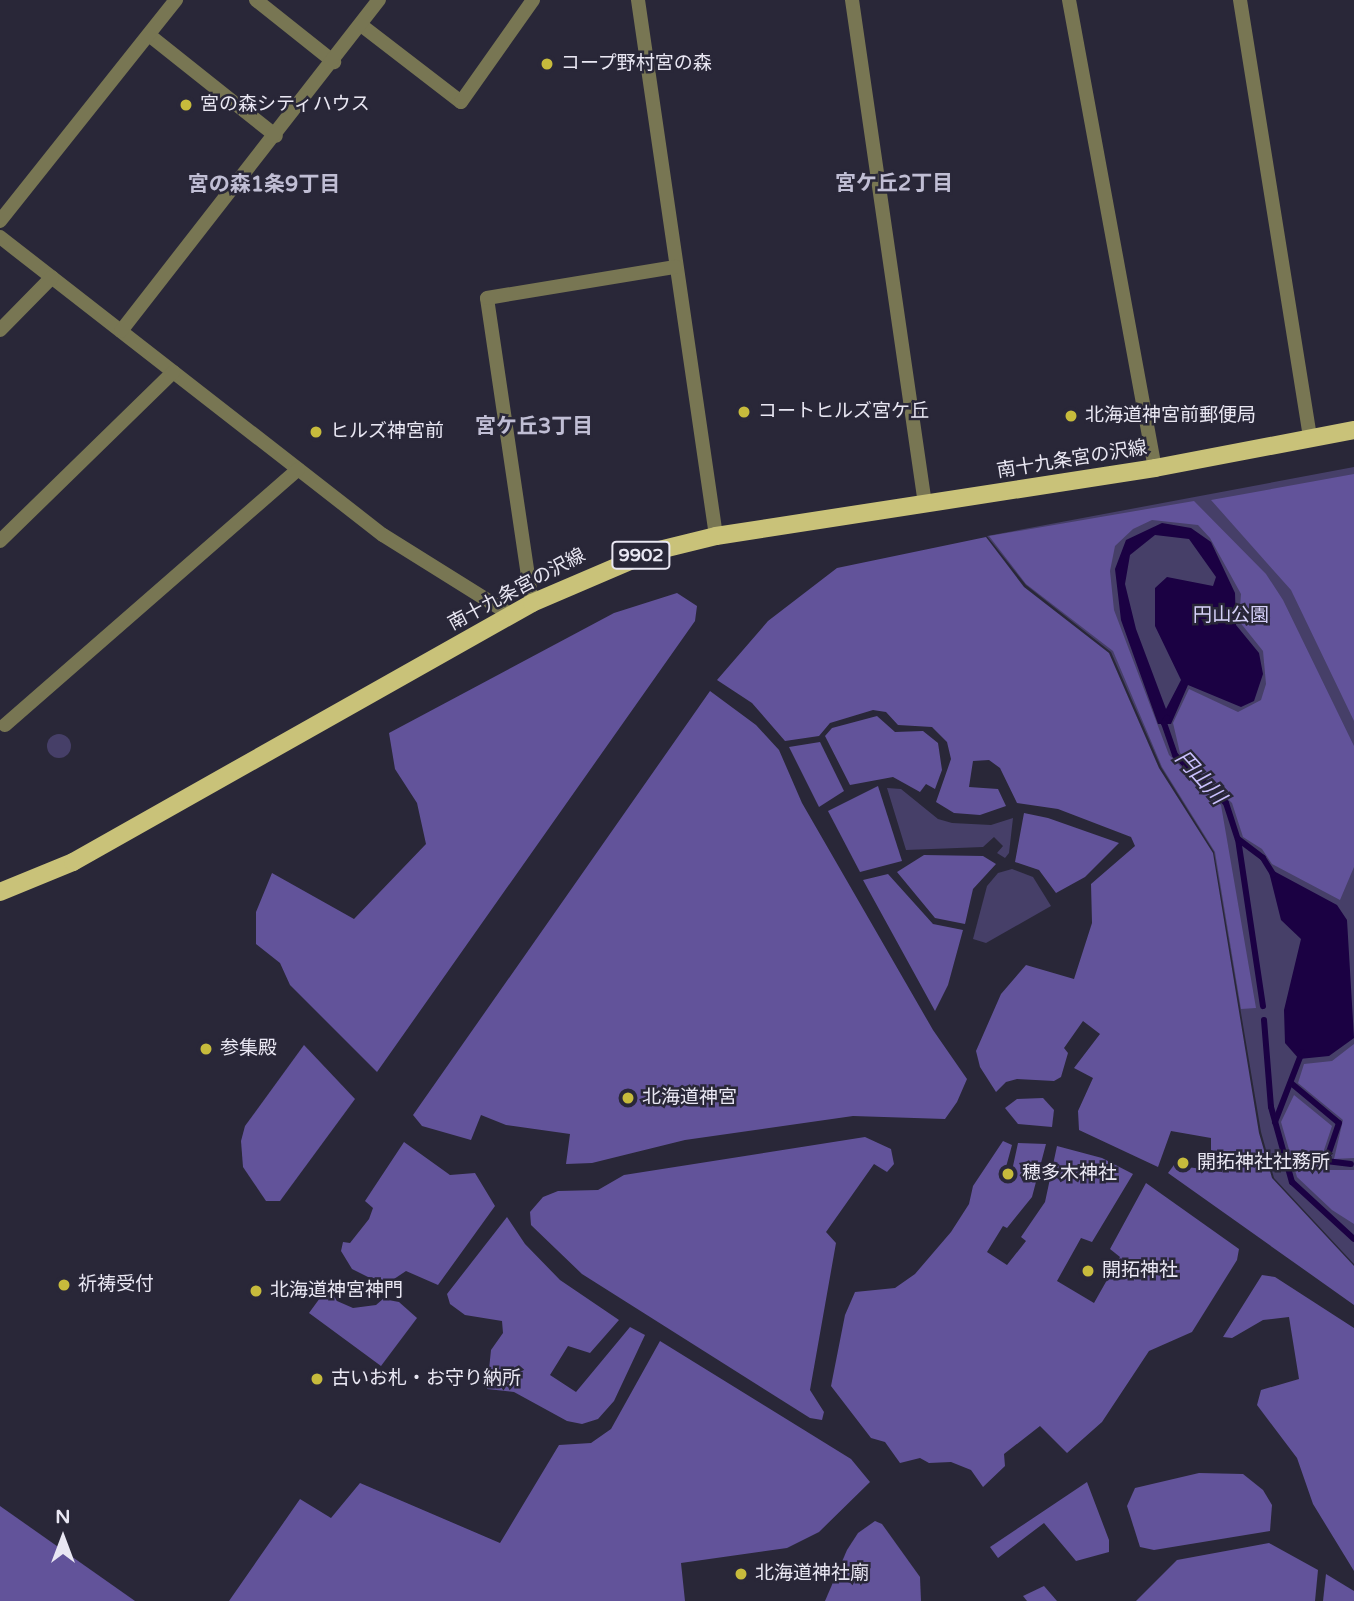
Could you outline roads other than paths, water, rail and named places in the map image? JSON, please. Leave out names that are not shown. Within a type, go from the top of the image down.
[{"type":"main road","name":"南十九条宮の沢線","points":[[0,892],[73,862],[532,603],[616,564],[716,536],[1155,468],[1354,429]]},
{"type":"street","points":[[0,221],[176,0]]},
{"type":"street","points":[[256,0],[334,62]]},
{"type":"street","points":[[121,331],[334,62],[379,0]]},
{"type":"street","points":[[361,25],[461,102],[533,0]]},
{"type":"street","points":[[638,0],[716,536]]},
{"type":"street","points":[[852,0],[925,504]]},
{"type":"street","points":[[1069,0],[1155,468]]},
{"type":"street","points":[[1240,0],[1310,438]]},
{"type":"street","points":[[149,34],[276,136]]},
{"type":"street","points":[[0,237],[383,535],[511,615]]},
{"type":"street","points":[[532,603],[487,298],[675,267]]},
{"type":"street","points":[[0,330],[52,277]]},
{"type":"street","points":[[0,541],[173,372]]},
{"type":"street","points":[[5,725],[298,469]]},
{"type":"waterway","name":"円山川","points":[[1167,718],[1164,723],[1175,755],[1226,803],[1238,839],[1263,1006]]},
{"type":"waterway","points":[[1238,839],[1263,858],[1273,874]]},
{"type":"waterway","name":"円山川","points":[[1264,1020],[1271,1107],[1292,1182],[1354,1239]]},
{"type":"waterway","points":[[1275,1122],[1302,1052]]},
{"type":"waterway","points":[[1291,1083],[1339,1123],[1326,1161],[1351,1164]]},
{"type":"place","name":"コープ野村宮の森","points":[[547,64]]},
{"type":"place","name":"宮の森シティハウス","points":[[186,105]]},
{"type":"place","name":"コートヒルズ宮ケ丘","points":[[744,412]]},
{"type":"place","name":"北海道神宮前郵便局","points":[[1071,416]]},
{"type":"place","name":"ヒルズ神宮前","points":[[316,432]]},
{"type":"place","name":"参集殿","points":[[206,1049]]},
{"type":"place","name":"北海道神宮","points":[[628,1098]]},
{"type":"place","name":"開拓神社社務所","points":[[1183,1163]]},
{"type":"place","name":"穂多木神社","points":[[1008,1174]]},
{"type":"place","name":"開拓神社","points":[[1088,1271]]},
{"type":"place","name":"祈祷受付","points":[[64,1285]]},
{"type":"place","name":"北海道神宮神門","points":[[256,1291]]},
{"type":"place","name":"古いお札・お守り納所","points":[[317,1379]]},
{"type":"place","name":"北海道神社廟","points":[[741,1574]]},
{"type":"district","name":"宮ケ丘2丁目","points":[[894,184]]},
{"type":"district","name":"宮の森1条9丁目","points":[[264,185]]},
{"type":"district","name":"宮ケ丘3丁目","points":[[534,427]]},
{"type":"park label","name":"円山公園","points":[[1231,616]]}]
